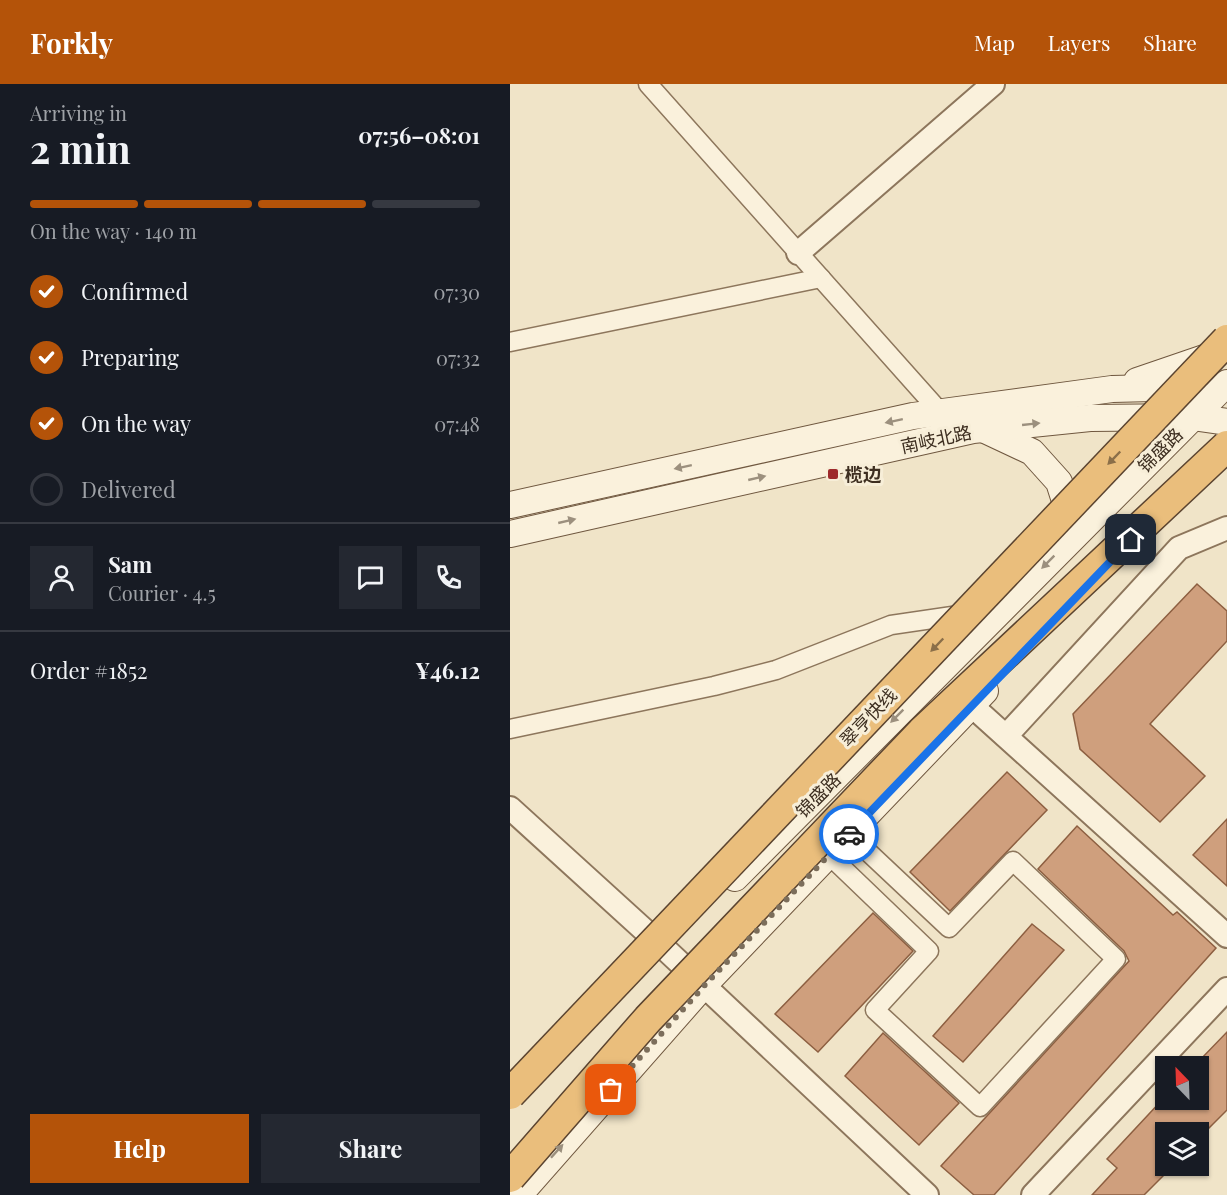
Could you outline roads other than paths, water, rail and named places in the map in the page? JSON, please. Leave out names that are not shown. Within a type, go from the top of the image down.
[{"type":"highway","name":"翠亨快线","points":[[510,1094],[1227,340]]},
{"type":"highway","points":[[510,1177],[648,1019],[922,732],[1227,444]]},
{"type":"main road","points":[[1112,389],[1204,359],[1227,348]]},
{"type":"main road","name":"南岐北路","points":[[510,505],[913,416],[1112,389],[1226,386]]},
{"type":"main road","name":"锦盛路","points":[[510,1098],[664,948],[999,614],[1192,417],[1226,386]]},
{"type":"main road","name":"南岐北路","points":[[510,534],[983,429],[1090,418],[1192,417],[1227,422]]},
{"type":"main road","points":[[983,429],[1032,452],[1059,482],[1072,522],[1069,542]]},
{"type":"main road","points":[[519,1195],[704,986],[971,705],[1227,444]]},
{"type":"street","points":[[648,84],[940,413]]},
{"type":"street","points":[[798,253],[993,84]]},
{"type":"street","points":[[510,342],[821,278]]},
{"type":"street","points":[[1006,736],[1179,548],[1227,528]]},
{"type":"street","points":[[510,729],[714,686],[776,670],[891,625],[985,612],[999,614]]},
{"type":"street","points":[[971,705],[1227,936]]},
{"type":"street","points":[[510,808],[664,948],[927,1195]]},
{"type":"street","points":[[829,855],[929,951],[875,1010],[980,1107],[1116,959],[1013,861],[949,928],[849,834]]},
{"type":"street","points":[[1033,1195],[1227,989]]},
{"type":"place","name":"榄边","points":[[833,474]]}]
